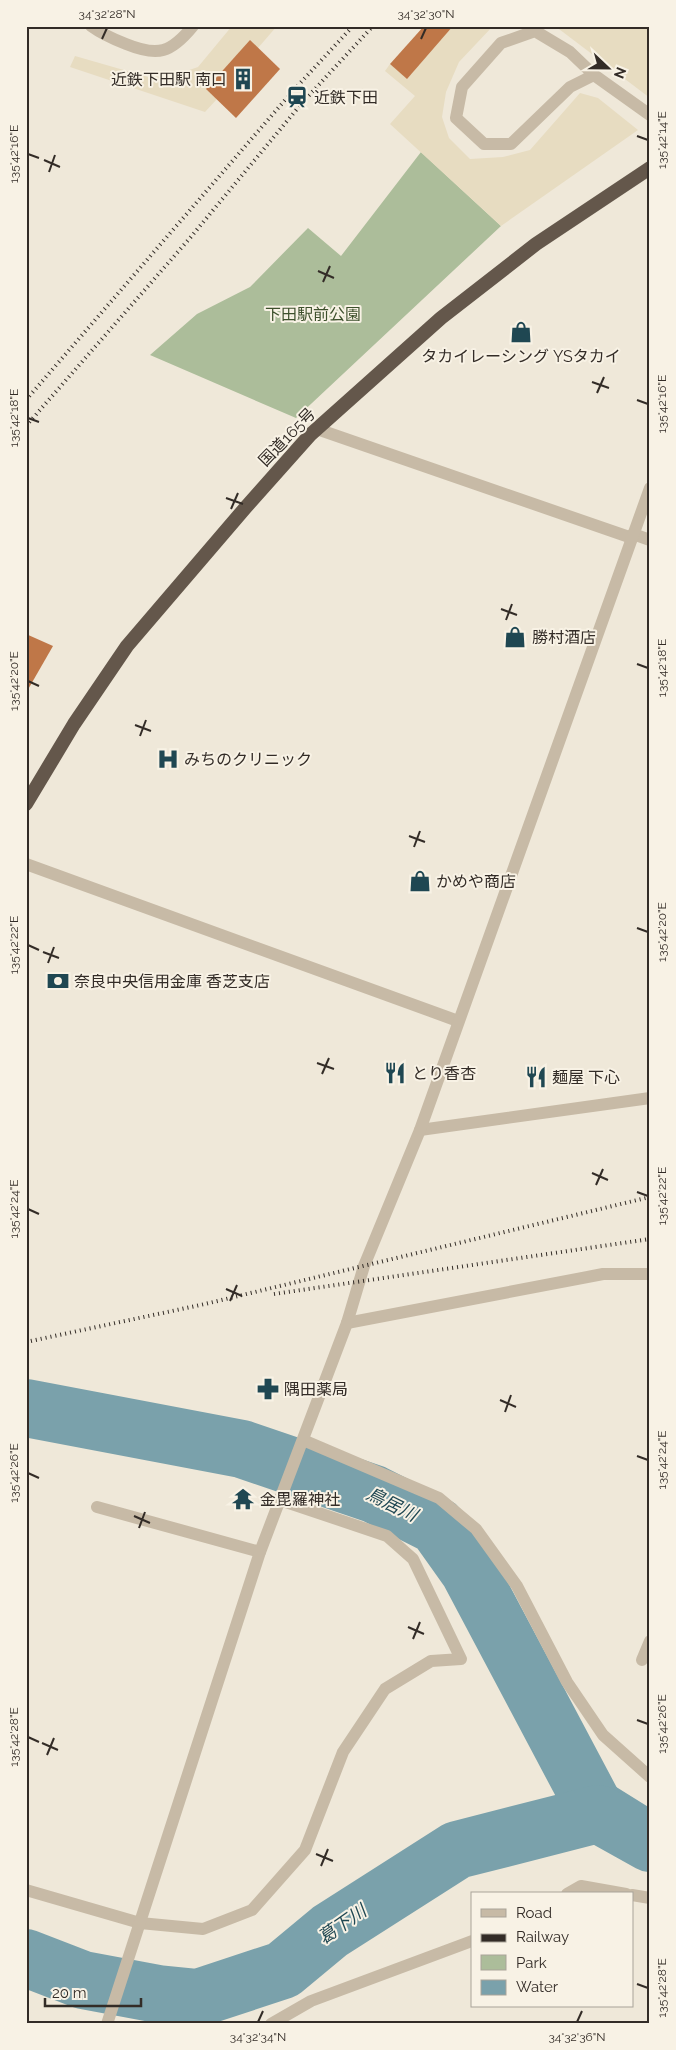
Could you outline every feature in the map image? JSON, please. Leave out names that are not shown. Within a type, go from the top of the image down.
[{"type":"highway","name":"国道165号","points":[[26,804],[74,724],[127,646],[246,507],[317,429],[448,312],[536,244],[650,168]]},
{"type":"street","points":[[91,26],[110,38],[142,50],[153,52],[166,50],[180,42],[193,26]]},
{"type":"street","points":[[594,75],[570,87],[511,144],[484,144],[456,118],[462,87],[501,43],[536,31],[570,52],[594,75],[650,114]]},
{"type":"street","points":[[317,429],[632,536],[650,540]]},
{"type":"street","points":[[107,2024],[260,1552],[347,1323],[364,1266],[420,1130],[650,488]]},
{"type":"street","points":[[26,864],[458,1021]]},
{"type":"street","points":[[420,1130],[650,1098]]},
{"type":"street","points":[[347,1323],[603,1274],[650,1274]]},
{"type":"street","points":[[303,1440],[440,1498],[476,1529],[517,1586],[572,1690],[604,1734],[650,1777]]},
{"type":"street","points":[[26,1890],[140,1923],[203,1929],[252,1910],[305,1850],[343,1752],[385,1689],[431,1662],[461,1659],[413,1559],[387,1536],[280,1500]]},
{"type":"street","points":[[97,1507],[260,1552]]},
{"type":"street","points":[[642,1660],[650,1641]]},
{"type":"street","points":[[570,1892],[581,1886],[615,1892]]},
{"type":"street","points":[[634,1895],[650,1898]]},
{"type":"street","points":[[271,2024],[311,2001],[471,1942]]},
{"type":"green space","name":"下田駅前公園","points":[[421,152],[501,226],[296,418],[150,355],[197,314],[250,287],[308,228],[341,256]]},
{"type":"shaded area","points":[[232,26],[277,26],[258,48],[250,41],[206,88],[217,99],[205,112],[70,67],[75,56],[148,77],[172,76],[198,67]]},
{"type":"shaded area","points":[[451,26],[493,26],[459,62],[446,92],[442,117],[449,138],[470,159],[503,157],[530,150],[580,93],[598,98],[638,130],[501,226],[390,124],[415,96],[385,71],[390,64],[407,78]]},
{"type":"shaded area","points":[[555,26],[650,26],[650,98]]},
{"type":"water","points":[[605,1780],[650,1808],[650,1863],[610,1839],[572,1835],[566,1791]]},
{"type":"building","points":[[424,26],[453,26],[407,79],[390,64]]},
{"type":"building","name":"近鉄下田駅 南口","points":[[250,40],[280,69],[236,118],[206,89]]},
{"type":"building","points":[[26,634],[53,646],[26,693]]},
{"type":"waterway","name":"鳥居川","points":[[26,1408],[242,1449],[374,1494],[437,1526],[469,1571],[598,1814]]},
{"type":"waterway","name":"葛下川","points":[[26,1958],[83,1980],[158,1994],[198,1998],[283,1970],[330,1931],[457,1850],[598,1814],[650,1843]]},
{"type":"railway","points":[[26,400],[292,92],[353,26]]},
{"type":"railway","points":[[26,426],[190,238],[302,103],[373,26]]},
{"type":"railway","points":[[26,1342],[205,1304],[650,1197]]},
{"type":"railway","points":[[274,1294],[650,1239]]},
{"type":"place","name":"近鉄下田駅 南口","points":[[243,79]]},
{"type":"place","name":"近鉄下田","points":[[297,97]]},
{"type":"place","name":"タカイレーシング YSタカイ","points":[[521,332]]},
{"type":"place","name":"勝村酒店","points":[[515,637]]},
{"type":"place","name":"みちのクリニック","points":[[168,759]]},
{"type":"place","name":"かめや商店","points":[[420,881]]},
{"type":"place","name":"奈良中央信用金庫 香芝支店","points":[[58,981]]},
{"type":"place","name":"とり香杏","points":[[395,1073]]},
{"type":"place","name":"麺屋 下心","points":[[536,1077]]},
{"type":"place","name":"隅田薬局","points":[[268,1389]]},
{"type":"place","name":"金毘羅神社","points":[[243,1499]]}]
